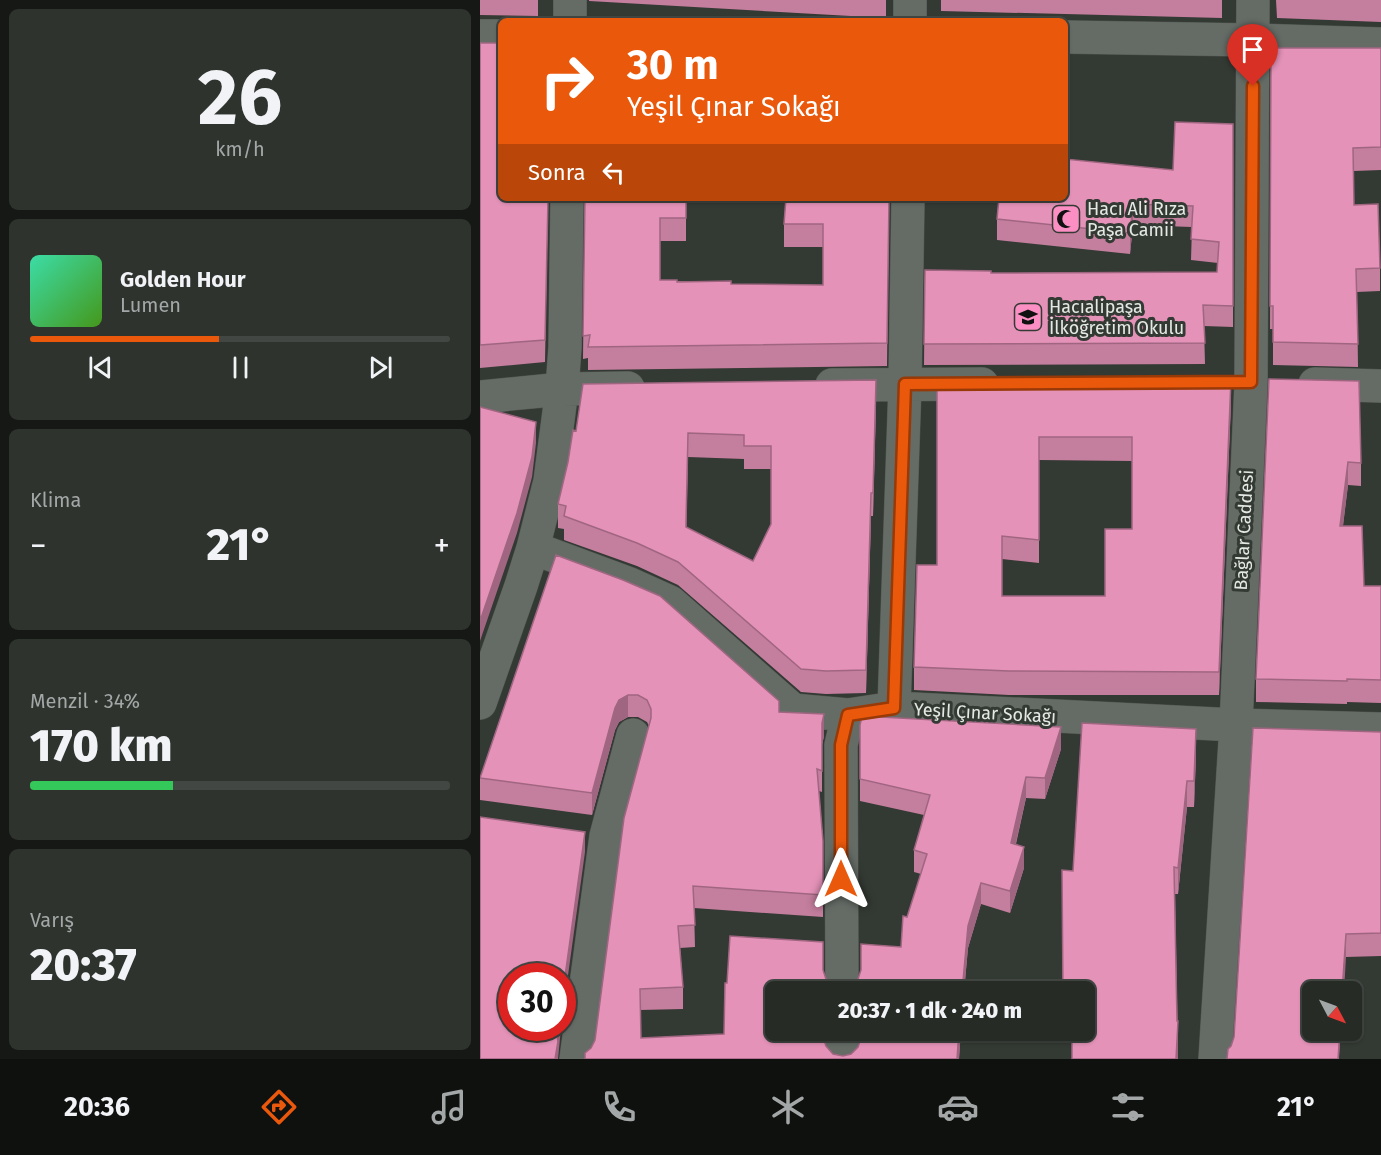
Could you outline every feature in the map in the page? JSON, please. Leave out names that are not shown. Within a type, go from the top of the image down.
[{"type":"street","points":[[570,0],[570,18]]},
{"type":"street","points":[[910,0],[910,18]]},
{"type":"street","name":"Bağlar Caddesi","points":[[1215,1059],[1258,383],[1253,0]]},
{"type":"street","points":[[480,36],[498,36]]},
{"type":"street","points":[[1068,37],[1381,44]]},
{"type":"street","points":[[480,703],[533,548],[550,481],[565,347],[567,201]]},
{"type":"street","points":[[894,708],[905,384],[908,201]]},
{"type":"street","points":[[1258,383],[1381,386]]},
{"type":"street","points":[[799,386],[1010,384]]},
{"type":"street","points":[[480,397],[562,389],[657,388]]},
{"type":"street","name":"Yeşil Çınar Sokağı","points":[[533,548],[630,584],[670,602],[793,710],[848,715],[894,708],[1236,725],[1381,729]]},
{"type":"street","points":[[842,981],[841,745],[848,715]]},
{"type":"street","points":[[576,1059],[606,836],[633,735]]},
{"type":"street","points":[[572,831],[606,836]]},
{"type":"street","points":[[842,1041],[842,1059]]},
{"type":"building","points":[[480,43],[498,43],[498,201],[548,201],[545,340],[480,345]]},
{"type":"building","points":[[1271,48],[1381,48],[1381,147],[1353,148],[1354,205],[1378,204],[1380,268],[1356,269],[1358,344],[1273,342],[1273,306],[1270,306]]},
{"type":"building","points":[[1175,122],[1233,124],[1233,306],[1203,305],[1205,343],[924,344],[925,270],[991,271],[991,273],[1217,272],[1219,242],[1191,239],[1193,206],[1133,204],[1130,233],[997,219],[999,201],[1068,201],[1068,159],[1173,170]]},
{"type":"building","points":[[585,201],[686,201],[686,218],[660,218],[660,280],[731,281],[731,284],[823,285],[823,224],[784,224],[786,201],[889,201],[887,343],[588,347],[590,335],[583,336]]},
{"type":"building","points":[[937,379],[1231,379],[1219,672],[1009,671],[914,667],[917,565],[937,565]],"holes":[[[1039,437],[1132,437],[1132,529],[1105,529],[1105,596],[1002,596],[1002,536],[1039,540]]]},
{"type":"building","points":[[1269,379],[1359,381],[1361,463],[1348,462],[1340,526],[1362,526],[1364,586],[1381,586],[1381,680],[1256,679]]},
{"type":"building","points":[[876,380],[866,670],[801,669],[678,562],[637,543],[564,516],[566,506],[558,504],[573,430],[576,431],[583,384]],"holes":[[[688,433],[744,435],[744,446],[771,446],[771,524],[753,561],[686,527]]]},
{"type":"building","points":[[480,407],[536,422],[532,457],[517,513],[480,621]]},
{"type":"building","points":[[556,555],[660,596],[779,701],[779,712],[824,714],[822,771],[817,769],[823,841],[823,895],[693,886],[695,925],[678,926],[683,987],[640,989],[641,1038],[724,1034],[725,983],[727,983],[730,936],[823,942],[823,970],[828,981],[765,981],[765,1041],[824,1041],[833,1054],[843,1056],[851,1054],[860,1041],[958,1041],[957,1059],[585,1059],[585,1053],[595,1040],[624,818],[651,718],[651,709],[647,700],[638,695],[628,695],[619,700],[592,793],[480,778]]},
{"type":"building","points":[[862,716],[1061,727],[1045,778],[1026,777],[1011,843],[1024,847],[1010,891],[981,883],[968,926],[963,981],[856,981],[861,970],[861,944],[901,947],[903,916],[907,917],[927,854],[914,850],[930,795],[860,779]]},
{"type":"building","points":[[1082,723],[1196,729],[1194,781],[1187,781],[1178,868],[1174,867],[1178,1021],[1176,1059],[1072,1059],[1072,1041],[1095,1041],[1095,981],[1063,981],[1062,870],[1073,871]]},
{"type":"building","points":[[1253,728],[1381,732],[1381,933],[1346,934],[1343,981],[1302,981],[1302,1041],[1339,1041],[1338,1059],[1227,1059],[1228,1049],[1234,1037]]},
{"type":"building","points":[[480,817],[585,832],[567,963],[498,963],[498,1041],[558,1041],[555,1059],[480,1059]]},
{"type":"place","name":"Hacı Ali Rıza Paşa Camii","points":[[1066,219]]},
{"type":"place","name":"Hacıalipaşa İlköğretim Okulu","points":[[1028,317]]},
{"type":"route","points":[[841,879],[841,745],[848,715],[894,708],[905,384],[1251,382],[1253,86]]}]
